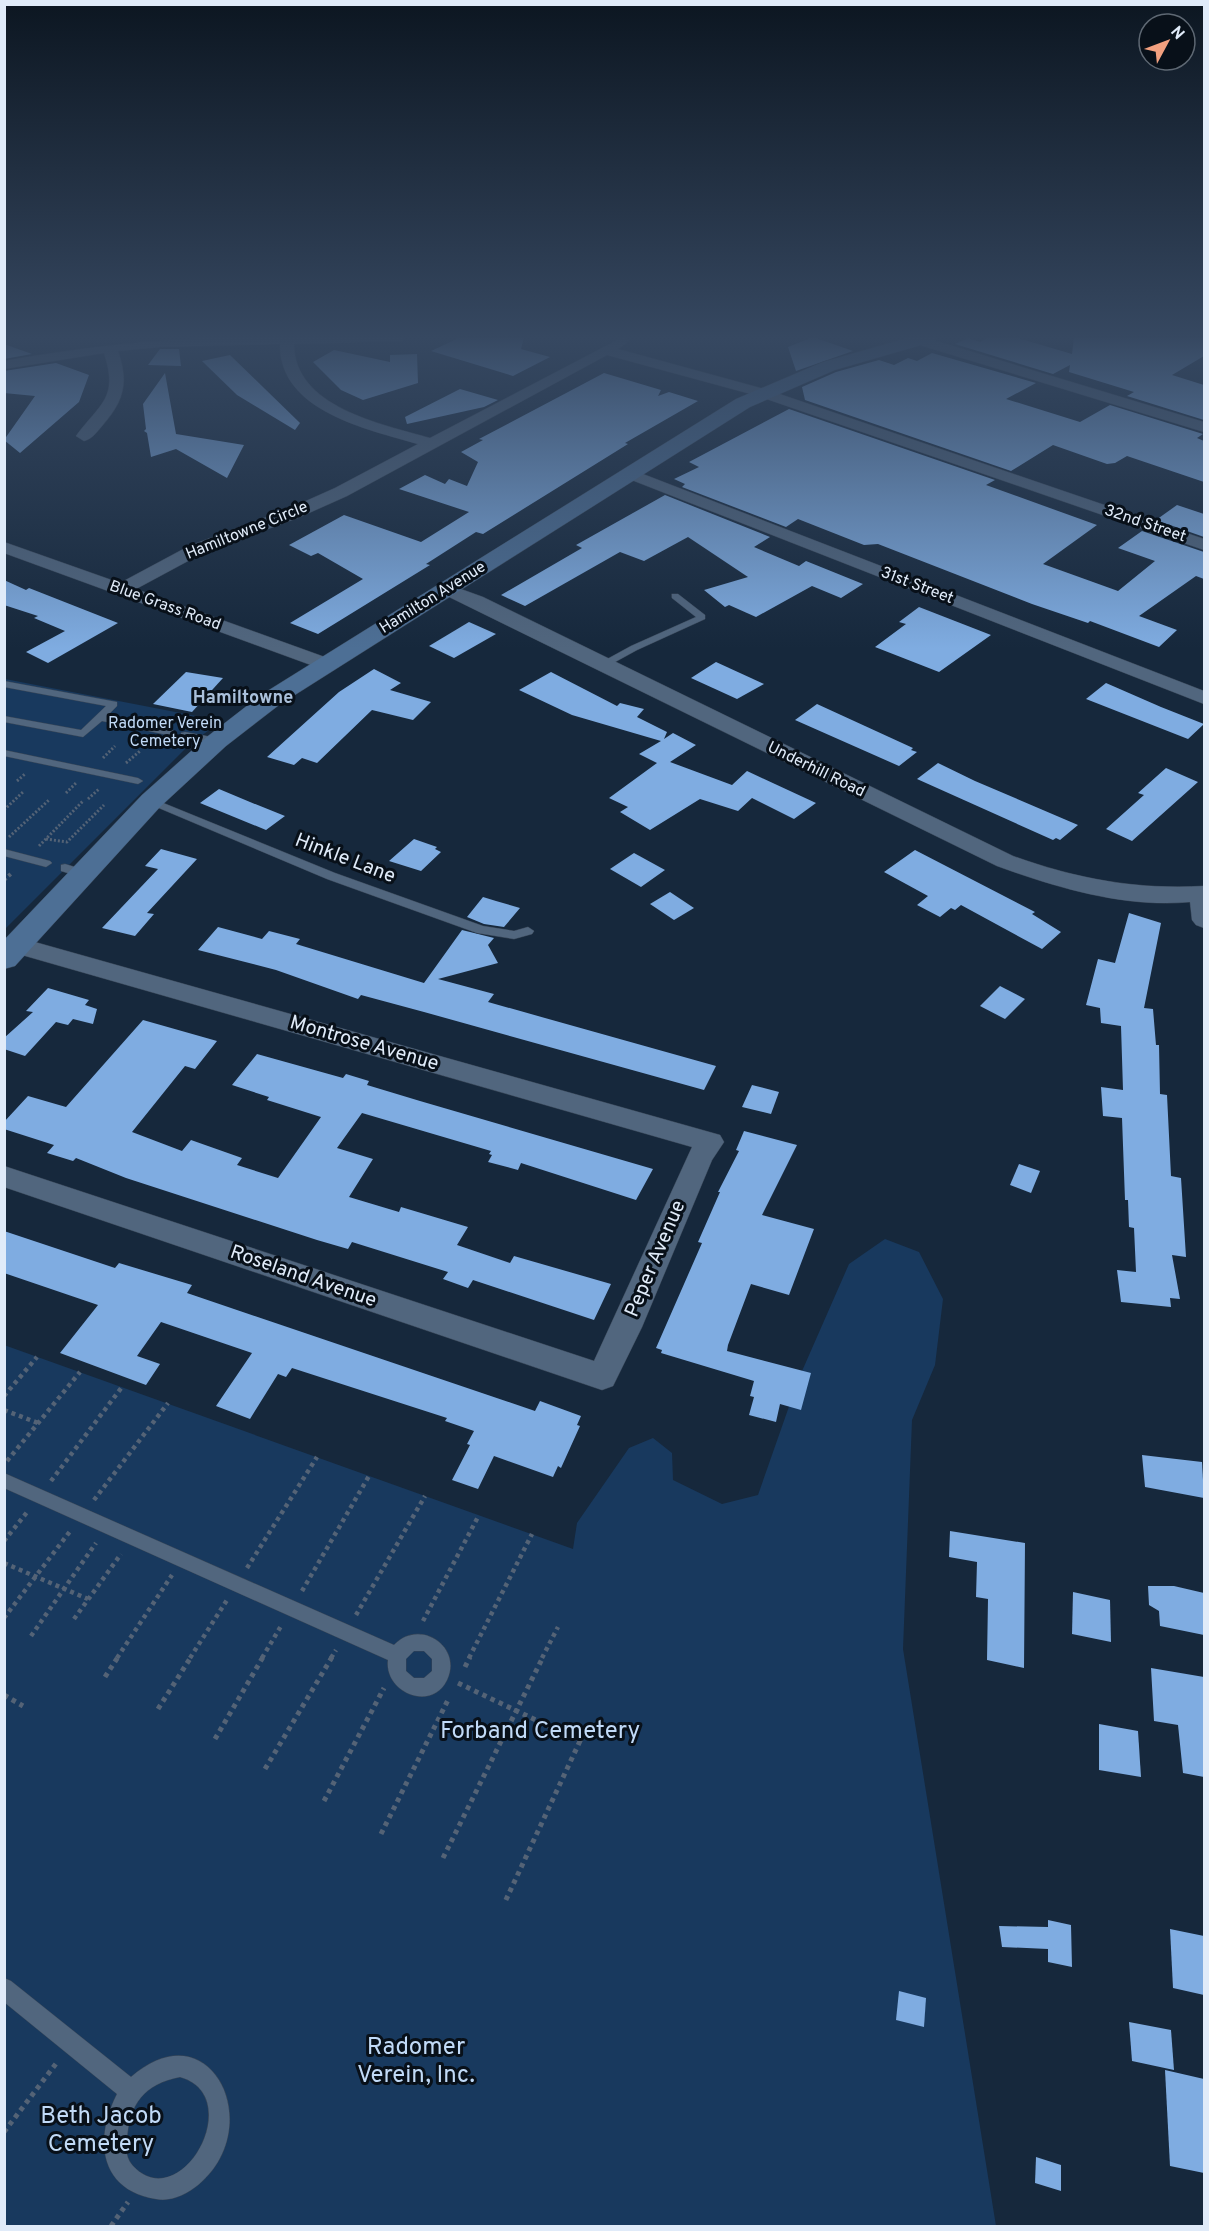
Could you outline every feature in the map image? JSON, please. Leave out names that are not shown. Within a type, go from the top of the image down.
[{"type":"street","points":[[424,441],[430,443]]},
{"type":"street","name":"Hamiltowne Circle","points":[[120,590],[195,550],[294,513],[341,492],[434,441]]},
{"type":"street","name":"Hamilton Avenue","points":[[11,952],[75,871],[156,791],[270,700],[684,441]]},
{"type":"street","name":"32nd Street","points":[[903,441],[1204,545]]},
{"type":"street","name":"31st Street","points":[[630,474],[1204,698]]},
{"type":"street","name":"Blue Grass Road","points":[[4,547],[326,664]]},
{"type":"street","name":"Underhill Road","points":[[447,589],[484,605],[949,835],[1030,871],[1116,891],[1203,893]]},
{"type":"street","points":[[1203,893],[1204,920]]},
{"type":"street","name":"Montrose Avenue","points":[[11,952],[710,1142]]},
{"type":"street","name":"Peper Avenue","points":[[602,1377],[627,1327],[700,1157],[710,1142]]},
{"type":"street","name":"Roseland Avenue","points":[[4,1176],[602,1377]]},
{"type":"lane","points":[[603,665],[634,648],[695,622],[702,616],[675,596]]},
{"type":"lane","points":[[4,684],[113,704],[83,734],[4,719]]},
{"type":"lane","points":[[100,718],[172,733]]},
{"type":"lane","points":[[184,735],[217,741]]},
{"type":"lane","points":[[4,753],[138,781]]},
{"type":"lane","name":"Hinkle Lane","points":[[156,791],[332,876],[481,930],[514,935],[528,931]]},
{"type":"lane","points":[[4,852],[46,863]]},
{"type":"lane","points":[[4,1480],[183,1560],[396,1660]]},
{"type":"lane","points":[[412,1643],[428,1643],[438,1649],[442,1660],[440,1674],[430,1685],[421,1688],[405,1685],[397,1677],[396,1660],[412,1643]]},
{"type":"lane","points":[[4,1988],[73,2041],[131,2091]]},
{"type":"lane","points":[[180,2066],[200,2073],[212,2085],[221,2113],[219,2134],[205,2164],[181,2185],[154,2191],[140,2185],[131,2181],[116,2157],[117,2118],[131,2091],[161,2068],[180,2066]]},
{"type":"path","points":[[4,810],[23,792]]},
{"type":"path","points":[[4,842],[50,798]]},
{"type":"path","points":[[4,880],[83,801]]},
{"type":"path","points":[[46,839],[67,842],[104,805]]},
{"type":"path","points":[[4,1396],[37,1357]]},
{"type":"path","points":[[4,1464],[80,1372]]},
{"type":"path","points":[[4,1541],[122,1387]]},
{"type":"path","points":[[4,1410],[38,1423]]},
{"type":"path","points":[[412,1643],[479,1515]]},
{"type":"path","points":[[31,1636],[108,1526]]},
{"type":"path","points":[[74,1619],[133,1538]]},
{"type":"path","points":[[105,1677],[183,1560]]},
{"type":"path","points":[[4,1563],[88,1599]]},
{"type":"path","points":[[443,1858],[558,1627]]},
{"type":"path","points":[[324,1801],[396,1660]]},
{"type":"path","points":[[440,1674],[580,1742],[504,1904]]},
{"type":"path","points":[[4,1695],[23,1706]]},
{"type":"path","points":[[4,2132],[73,2041]]},
{"type":"path","points":[[111,2226],[140,2185]]},
{"type":"green space","name":"Radomer Verein Cemetery","points":[[5,679],[222,721],[191,743],[5,929]]},
{"type":"green space","points":[[885,1239],[919,1252],[943,1299],[935,1365],[912,1420],[903,1649],[996,2226],[5,2226],[4,1345],[573,1549],[577,1523],[629,1448],[653,1438],[672,1453],[673,1480],[722,1504],[758,1495],[799,1378],[849,1264]]},
{"type":"building","points":[[5,441],[34,441],[20,453]]},
{"type":"building","points":[[148,441],[220,441],[244,445],[227,478],[176,449],[151,457]]},
{"type":"building","points":[[481,441],[628,441],[625,443],[628,444],[483,534],[476,532],[426,564],[430,565],[318,634],[290,623],[363,579],[318,553],[311,556],[289,545],[344,515],[421,542],[469,512],[399,489],[425,475],[445,484],[449,479],[467,486],[478,462],[461,452]]},
{"type":"building","points":[[728,441],[882,441],[995,480],[986,485],[1097,525],[1043,564],[1118,591],[1155,561],[1118,548],[1142,531],[1204,552],[1204,579],[1196,576],[1139,616],[1177,630],[1159,647],[1090,621],[1088,623],[1032,604],[878,544],[864,545],[798,519],[786,527],[682,487],[685,484],[674,479],[699,467],[689,462]]},
{"type":"building","points":[[924,441],[1204,441],[1204,482],[1127,456],[1115,463],[1107,464],[1053,445],[1011,471]]},
{"type":"building","points":[[665,495],[770,537],[754,547],[799,566],[806,561],[863,584],[841,598],[812,586],[756,617],[729,605],[725,607],[704,590],[748,577],[688,537],[644,561],[620,552],[525,606],[501,595],[582,548],[576,545]]},
{"type":"building","points":[[1177,505],[1204,514],[1204,537],[1156,520]]},
{"type":"building","points":[[4,580],[118,623],[48,663],[26,652],[65,631],[34,618],[38,616],[4,605]]},
{"type":"building","points":[[919,607],[991,635],[939,672],[875,647],[906,624],[899,622]]},
{"type":"building","points":[[469,622],[496,634],[454,658],[429,646]]},
{"type":"building","points":[[716,662],[764,684],[737,699],[691,678]]},
{"type":"building","points":[[374,669],[401,683],[390,690],[431,702],[413,720],[372,710],[317,763],[302,758],[294,765],[267,757],[339,692]]},
{"type":"building","points":[[186,672],[223,678],[192,712],[153,704]]},
{"type":"building","points":[[551,672],[617,706],[620,703],[644,709],[637,717],[667,732],[664,739],[673,733],[696,745],[670,762],[732,785],[747,771],[816,803],[794,819],[752,798],[738,811],[700,799],[650,830],[620,812],[628,807],[609,798],[657,763],[639,754],[661,741],[572,715],[519,690]]},
{"type":"building","points":[[1106,683],[1204,724],[1188,739],[1086,699]]},
{"type":"building","points":[[817,704],[913,748],[911,750],[917,752],[899,766],[795,720]]},
{"type":"building","points":[[938,763],[1078,825],[1060,840],[1056,838],[1053,840],[917,779]]},
{"type":"building","points":[[1166,768],[1198,782],[1132,841],[1106,829],[1144,795],[1138,793]]},
{"type":"building","points":[[219,789],[285,816],[266,830],[200,803]]},
{"type":"building","points":[[414,839],[437,847],[435,849],[441,852],[421,871],[389,861]]},
{"type":"building","points":[[161,849],[197,859],[147,913],[154,914],[135,936],[102,928],[158,869],[145,866]]},
{"type":"building","points":[[915,850],[1035,912],[1032,914],[1061,932],[1042,949],[961,905],[955,910],[951,908],[940,917],[917,905],[928,896],[884,872]]},
{"type":"building","points":[[634,853],[665,870],[641,887],[610,869]]},
{"type":"building","points":[[670,892],[694,908],[674,920],[650,904]]},
{"type":"building","points":[[483,897],[520,908],[504,927],[484,924],[467,917]]},
{"type":"building","points":[[1129,913],[1161,923],[1144,1008],[1153,1009],[1156,1045],[1159,1045],[1160,1094],[1167,1095],[1171,1176],[1181,1178],[1186,1257],[1172,1255],[1180,1299],[1170,1298],[1171,1307],[1121,1302],[1117,1270],[1136,1272],[1134,1228],[1129,1227],[1128,1200],[1125,1200],[1122,1118],[1103,1116],[1101,1087],[1123,1090],[1121,1026],[1101,1023],[1100,1008],[1086,1005],[1098,959],[1115,963]]},
{"type":"building","points":[[218,927],[262,939],[269,931],[300,939],[296,944],[424,983],[462,930],[494,938],[488,945],[498,963],[438,979],[494,994],[488,1002],[716,1066],[704,1090],[361,995],[358,999],[276,970],[198,950]]},
{"type":"building","points":[[1000,986],[1025,999],[1005,1019],[980,1006]]},
{"type":"building","points":[[48,988],[89,1000],[85,1005],[97,1009],[93,1024],[73,1019],[68,1025],[56,1022],[25,1056],[4,1049],[4,1038],[33,1012],[26,1011]]},
{"type":"building","points":[[143,1020],[217,1041],[195,1069],[185,1066],[132,1132],[182,1151],[191,1140],[242,1158],[237,1165],[278,1178],[321,1117],[267,1100],[269,1097],[232,1085],[257,1054],[343,1078],[346,1074],[369,1081],[367,1085],[653,1169],[636,1200],[521,1163],[518,1170],[488,1162],[492,1155],[489,1154],[491,1151],[362,1113],[337,1148],[373,1159],[349,1197],[399,1212],[401,1207],[468,1227],[457,1245],[510,1263],[514,1256],[611,1284],[594,1320],[473,1280],[468,1288],[443,1279],[448,1272],[352,1242],[348,1249],[317,1240],[126,1178],[76,1158],[73,1161],[47,1153],[54,1145],[4,1129],[4,1122],[28,1096],[66,1107]]},
{"type":"building","points":[[752,1085],[779,1092],[771,1114],[742,1107]]},
{"type":"building","points":[[744,1131],[797,1145],[762,1215],[814,1229],[789,1295],[751,1284],[728,1345],[727,1351],[811,1373],[801,1410],[780,1404],[776,1422],[749,1415],[754,1397],[750,1396],[754,1381],[661,1353],[662,1350],[656,1348],[702,1243],[698,1242],[720,1192],[718,1192],[739,1151],[736,1150]]},
{"type":"building","points":[[1019,1164],[1040,1171],[1031,1193],[1010,1185]]},
{"type":"building","points":[[4,1231],[115,1268],[119,1263],[192,1285],[187,1293],[535,1411],[540,1401],[581,1416],[577,1425],[580,1426],[561,1468],[558,1466],[553,1477],[494,1456],[478,1489],[452,1480],[470,1445],[467,1444],[474,1431],[445,1421],[447,1418],[292,1368],[286,1377],[278,1374],[250,1419],[216,1406],[252,1353],[161,1322],[137,1356],[160,1364],[146,1385],[60,1353],[98,1305],[4,1273]]},
{"type":"building","points":[[1142,1455],[1202,1462],[1204,1498],[1145,1487]]},
{"type":"building","points":[[950,1531],[1025,1543],[1024,1668],[987,1660],[988,1599],[976,1597],[977,1562],[949,1557]]},
{"type":"building","points":[[1148,1586],[1174,1586],[1204,1593],[1204,1635],[1160,1626],[1159,1611],[1149,1605]]},
{"type":"building","points":[[1073,1592],[1110,1600],[1111,1642],[1072,1634]]},
{"type":"building","points":[[1151,1668],[1204,1677],[1204,1777],[1183,1773],[1178,1725],[1154,1721]]},
{"type":"building","points":[[1099,1724],[1138,1731],[1141,1777],[1099,1770]]},
{"type":"building","points":[[1048,1920],[1071,1925],[1072,1967],[1048,1962],[1048,1949],[1002,1947],[999,1926],[1048,1927]]},
{"type":"building","points":[[1170,1929],[1204,1936],[1204,1995],[1173,1988]]},
{"type":"building","points":[[899,1991],[926,1998],[924,2027],[896,2020]]},
{"type":"building","points":[[1129,2022],[1171,2030],[1174,2070],[1132,2061]]},
{"type":"building","points":[[1165,2070],[1204,2079],[1204,2173],[1170,2166]]},
{"type":"building","points":[[1036,2157],[1061,2165],[1061,2191],[1035,2183]]},
{"type":"district","name":"Hamiltowne","points":[[243,698]]},
{"type":"park label","name":"Forband Cemetery","points":[[540,1732]]},
{"type":"park label","name":"Radomer Verein, Inc.","points":[[416,2062]]},
{"type":"park label","name":"Beth Jacob Cemetery","points":[[101,2131]]}]
